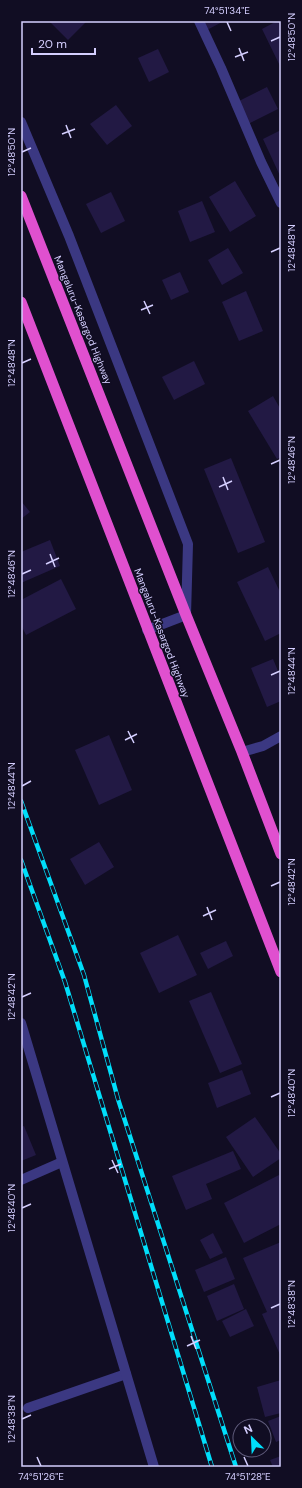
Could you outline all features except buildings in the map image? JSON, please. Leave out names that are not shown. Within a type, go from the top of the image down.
[{"type":"highway","name":"Mangaluru-Kasargod Highway","points":[[21,196],[186,615],[242,752],[281,854]]},
{"type":"highway","name":"Mangaluru-Kasargod Highway","points":[[21,302],[281,972]]},
{"type":"street","points":[[199,21],[221,68],[261,162],[281,202]]},
{"type":"street","points":[[21,122],[71,243],[188,544],[186,615],[148,630]]},
{"type":"street","points":[[242,752],[263,746],[281,736]]},
{"type":"street","points":[[21,1023],[154,1467]]},
{"type":"street","points":[[21,1180],[62,1162]]},
{"type":"street","points":[[28,1408],[126,1374]]},
{"type":"railway","points":[[21,801],[84,975],[118,1099],[236,1467]]},
{"type":"railway","points":[[21,860],[65,982],[212,1467]]}]
